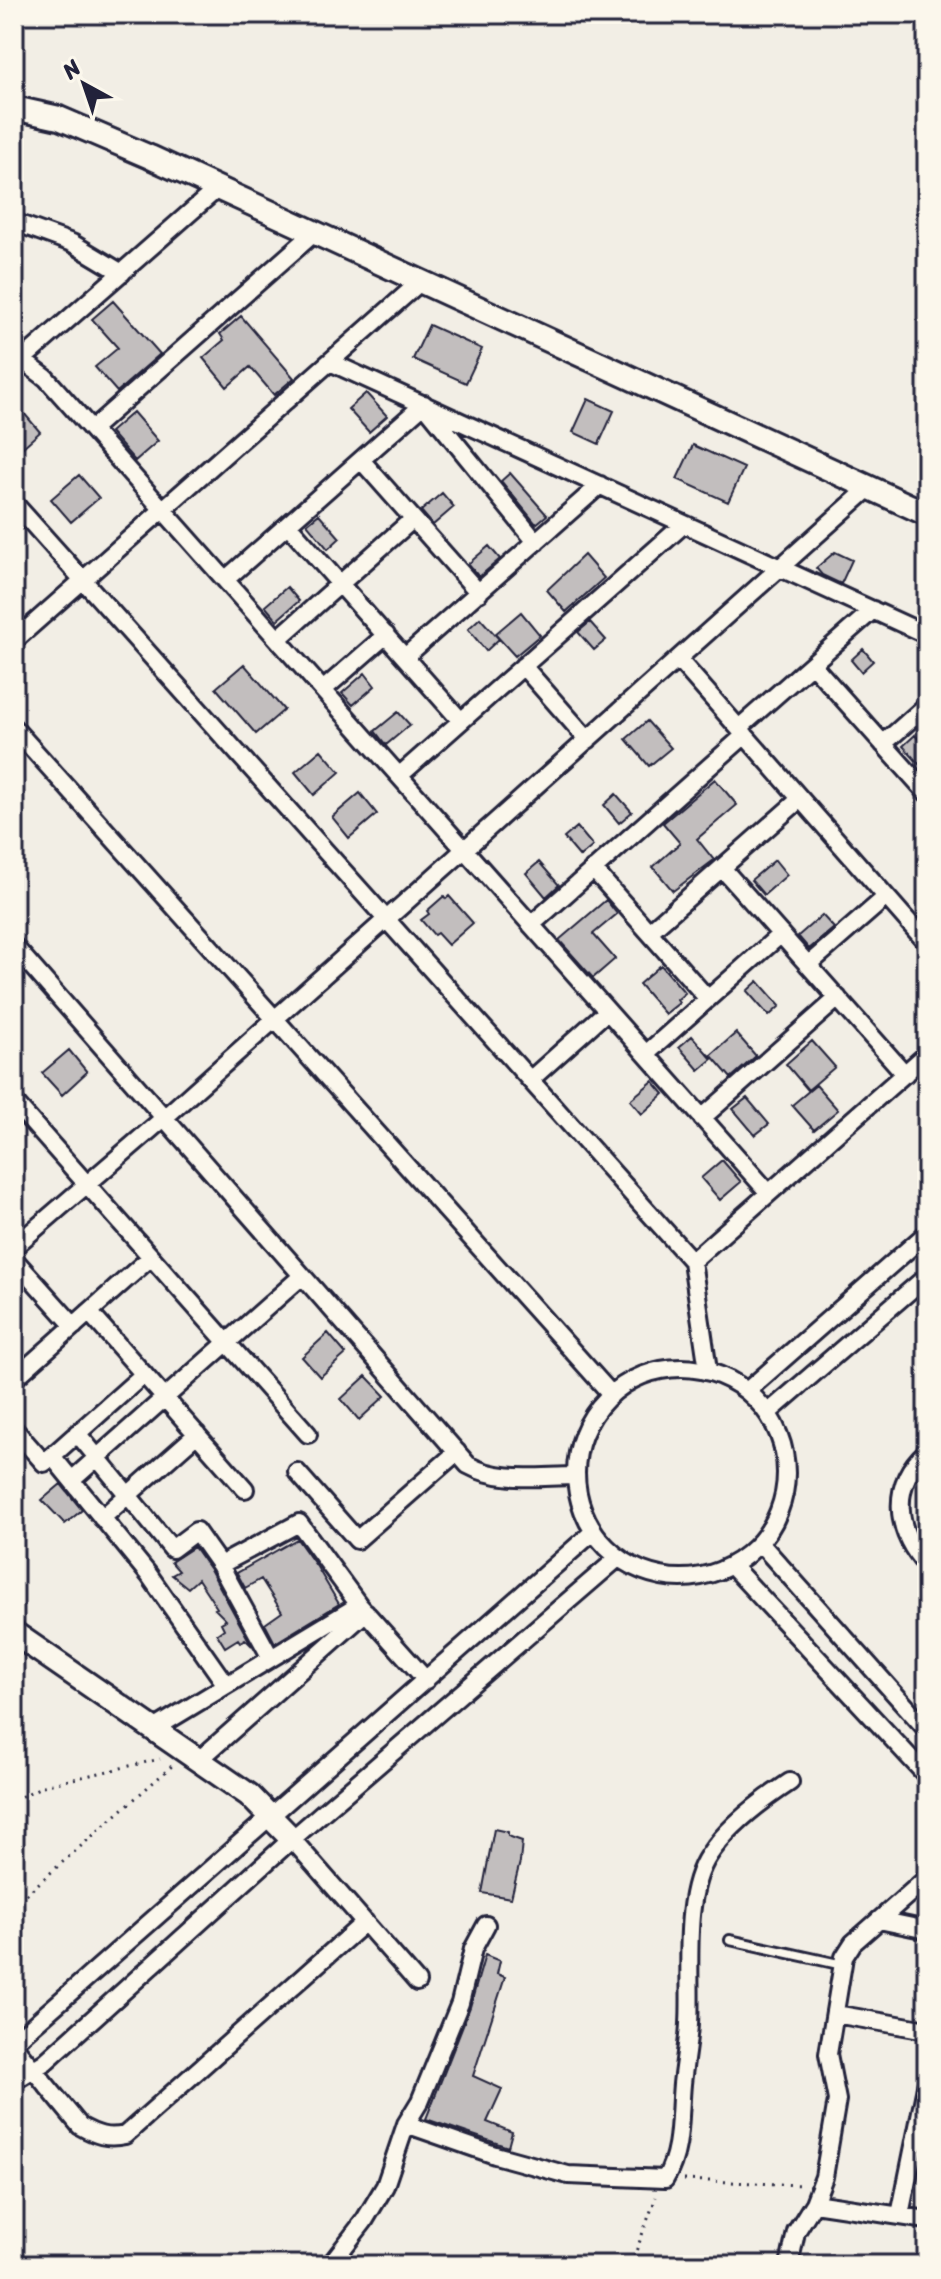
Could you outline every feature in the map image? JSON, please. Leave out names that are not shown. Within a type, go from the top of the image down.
[{"type":"street","points":[[14,108],[59,118],[218,188],[927,514]]},
{"type":"street","points":[[218,188],[122,273],[18,357],[46,378],[92,429],[769,1193]]},
{"type":"street","points":[[14,222],[72,243],[122,273]]},
{"type":"street","points":[[92,429],[314,233]]},
{"type":"street","points":[[14,641],[420,282]]},
{"type":"street","points":[[330,362],[927,635]]},
{"type":"street","points":[[225,580],[424,404]]},
{"type":"street","points":[[424,404],[536,542]]},
{"type":"street","points":[[361,460],[479,593]]},
{"type":"street","points":[[405,657],[600,485]]},
{"type":"street","points":[[14,1247],[164,1118],[869,488]]},
{"type":"street","points":[[14,503],[692,1261],[708,1370]]},
{"type":"street","points":[[278,639],[413,519]]},
{"type":"street","points":[[399,776],[684,524]]},
{"type":"street","points":[[288,525],[461,721]]},
{"type":"street","points":[[531,925],[873,610]]},
{"type":"street","points":[[323,690],[386,635]]},
{"type":"street","points":[[678,659],[886,897],[924,933]]},
{"type":"street","points":[[812,664],[927,793]]},
{"type":"street","points":[[523,666],[588,740]]},
{"type":"street","points":[[883,744],[927,705]]},
{"type":"street","points":[[14,728],[611,1394]]},
{"type":"street","points":[[649,932],[800,799]]},
{"type":"street","points":[[722,868],[905,1074]]},
{"type":"street","points":[[593,869],[708,999]]},
{"type":"street","points":[[808,965],[886,897]]},
{"type":"street","points":[[646,1054],[781,934]]},
{"type":"street","points":[[16,953],[468,1465],[500,1477],[575,1476]]},
{"type":"street","points":[[702,1118],[838,998]]},
{"type":"street","points":[[530,1080],[607,1011]]},
{"type":"street","points":[[692,1261],[927,1054]]},
{"type":"street","points":[[17,1112],[87,1184],[308,1434]]},
{"type":"street","points":[[748,1390],[927,1233]]},
{"type":"street","points":[[14,1379],[151,1257]]},
{"type":"street","points":[[14,1259],[74,1326]]},
{"type":"street","points":[[72,1480],[302,1276]]},
{"type":"street","points":[[769,1412],[927,1276]]},
{"type":"street","points":[[89,1312],[245,1489]]},
{"type":"street","points":[[673,1367],[708,1370],[729,1377],[748,1390],[769,1412],[784,1444],[787,1479],[779,1513],[760,1543],[732,1566],[704,1576],[674,1578],[645,1572],[618,1558],[593,1532],[582,1510],[575,1476],[577,1452],[589,1421],[611,1394],[640,1375],[673,1367]]},
{"type":"street","points":[[14,1429],[44,1463],[144,1374]]},
{"type":"street","points":[[77,1433],[172,1549],[196,1531],[220,1565],[271,1658]]},
{"type":"street","points":[[102,1518],[197,1434]]},
{"type":"street","points":[[927,1451],[913,1464],[901,1491],[901,1522],[916,1554],[927,1566]]},
{"type":"street","points":[[297,1472],[357,1540],[457,1452]]},
{"type":"street","points":[[52,1456],[149,1575],[226,1685]]},
{"type":"street","points":[[220,1565],[299,1523],[363,1609],[426,1680]]},
{"type":"street","points":[[365,1922],[125,2135],[110,2139],[80,2126],[14,2044],[593,1532]]},
{"type":"street","points":[[760,1543],[927,1730]]},
{"type":"street","points":[[14,2081],[45,2062],[292,1839],[618,1558]]},
{"type":"street","points":[[732,1566],[927,1776]]},
{"type":"street","points":[[154,1729],[271,1658],[363,1609]]},
{"type":"street","points":[[193,1756],[363,1609]]},
{"type":"street","points":[[14,1633],[249,1795],[273,1817],[417,1982]]},
{"type":"street","points":[[406,2124],[495,2155],[568,2175],[665,2179],[671,2170],[679,2138],[689,2025],[693,1910],[698,1882],[708,1856],[726,1836],[744,1817],[790,1782]]},
{"type":"street","points":[[789,2265],[796,2232],[821,2186],[837,2100],[828,2061],[843,1965],[853,1943],[927,1878]]},
{"type":"street","points":[[879,1920],[927,1930]]},
{"type":"street","points":[[330,2265],[364,2221],[385,2186],[406,2124],[420,2101],[456,2015],[473,1949],[486,1925]]},
{"type":"street","points":[[835,2014],[927,2030]]},
{"type":"street","points":[[900,2215],[927,2082]]},
{"type":"street","points":[[814,2203],[927,2220]]},
{"type":"lane","points":[[730,1940],[843,1965]]},
{"type":"path","points":[[14,1800],[43,1786],[193,1756]]},
{"type":"path","points":[[14,1905],[193,1756]]},
{"type":"path","points":[[631,2265],[665,2179],[821,2186]]},
{"type":"building","points":[[113,301],[160,354],[117,392],[95,367],[118,348],[92,319]]},
{"type":"building","points":[[241,316],[294,378],[274,395],[250,367],[227,387],[203,358],[224,340],[220,334]]},
{"type":"building","points":[[429,325],[482,349],[466,383],[413,359]]},
{"type":"building","points":[[366,393],[387,416],[369,432],[348,409]]},
{"type":"building","points":[[588,399],[614,411],[599,444],[573,432]]},
{"type":"building","points":[[23,412],[40,432],[14,455],[14,419]]},
{"type":"building","points":[[133,412],[158,441],[135,461],[110,432]]},
{"type":"building","points":[[693,445],[744,468],[728,502],[677,479]]},
{"type":"building","points":[[510,473],[547,515],[536,524],[501,481]]},
{"type":"building","points":[[79,475],[99,498],[71,522],[51,499]]},
{"type":"building","points":[[442,493],[454,507],[433,525],[421,511]]},
{"type":"building","points":[[319,514],[340,538],[328,549],[307,524]]},
{"type":"building","points":[[489,546],[500,559],[479,577],[468,564]]},
{"type":"building","points":[[835,552],[852,560],[841,584],[822,575],[816,568]]},
{"type":"building","points":[[584,555],[604,578],[566,612],[547,590]]},
{"type":"building","points":[[287,587],[299,601],[277,620],[265,606]]},
{"type":"building","points":[[521,612],[540,635],[515,656],[495,634]]},
{"type":"building","points":[[480,618],[499,639],[486,651],[468,629]]},
{"type":"building","points":[[590,622],[606,640],[594,650],[578,632]]},
{"type":"building","points":[[863,649],[873,661],[861,672],[851,660]]},
{"type":"building","points":[[244,664],[284,710],[256,734],[216,688]]},
{"type":"building","points":[[365,673],[375,686],[353,705],[342,693]]},
{"type":"building","points":[[398,712],[410,725],[386,745],[375,731]]},
{"type":"building","points":[[647,721],[671,748],[649,766],[626,739]]},
{"type":"building","points":[[915,735],[927,749],[927,773],[903,746]]},
{"type":"building","points":[[321,750],[340,772],[314,795],[295,772]]},
{"type":"building","points":[[715,779],[737,805],[697,839],[714,860],[673,891],[653,867],[680,843],[663,823]]},
{"type":"building","points":[[360,793],[377,814],[349,838],[332,817]]},
{"type":"building","points":[[616,794],[632,812],[619,823],[604,805]]},
{"type":"building","points":[[577,827],[593,846],[580,857],[564,838]]},
{"type":"building","points":[[775,860],[787,875],[764,895],[751,880]]},
{"type":"building","points":[[539,862],[559,885],[546,897],[526,873]]},
{"type":"building","points":[[444,896],[446,899],[449,896],[473,923],[448,945],[421,920]]},
{"type":"building","points":[[606,900],[617,914],[593,934],[615,959],[593,978],[559,940]]},
{"type":"building","points":[[822,915],[834,928],[809,949],[798,936]]},
{"type":"building","points":[[661,965],[685,993],[677,1000],[679,1003],[665,1014],[639,984]]},
{"type":"building","points":[[758,981],[780,1006],[769,1016],[747,991]]},
{"type":"building","points":[[736,1033],[756,1056],[731,1078],[711,1055]]},
{"type":"building","points":[[692,1036],[712,1059],[699,1070],[679,1047]]},
{"type":"building","points":[[812,1041],[835,1067],[808,1090],[786,1064]]},
{"type":"building","points":[[69,1050],[87,1072],[62,1095],[42,1073]]},
{"type":"building","points":[[653,1081],[664,1094],[642,1114],[630,1100]]},
{"type":"building","points":[[816,1085],[838,1110],[814,1130],[792,1105]]},
{"type":"building","points":[[747,1098],[769,1124],[755,1135],[733,1109]]},
{"type":"building","points":[[722,1160],[741,1182],[720,1200],[701,1178]]},
{"type":"building","points":[[328,1333],[346,1354],[320,1377],[302,1357]]},
{"type":"building","points":[[366,1376],[385,1396],[359,1420],[341,1399]]},
{"type":"building","points":[[61,1484],[82,1510],[65,1524],[42,1500]]},
{"type":"building","points":[[297,1539],[339,1604],[275,1643],[265,1624],[282,1612],[261,1579],[245,1588],[237,1573]]},
{"type":"building","points":[[194,1547],[211,1571],[252,1646],[245,1639],[240,1642],[238,1639],[225,1647],[217,1634],[224,1629],[221,1623],[226,1620],[215,1609],[198,1579],[188,1588],[172,1575],[179,1571],[171,1562]]},
{"type":"building","points":[[494,1829],[508,1832],[508,1836],[522,1841],[511,1898],[482,1893]]},
{"type":"building","points":[[485,1955],[500,1961],[497,1974],[505,1977],[473,2076],[502,2089],[487,2122],[512,2132],[508,2147],[426,2119],[470,2007]]}]
